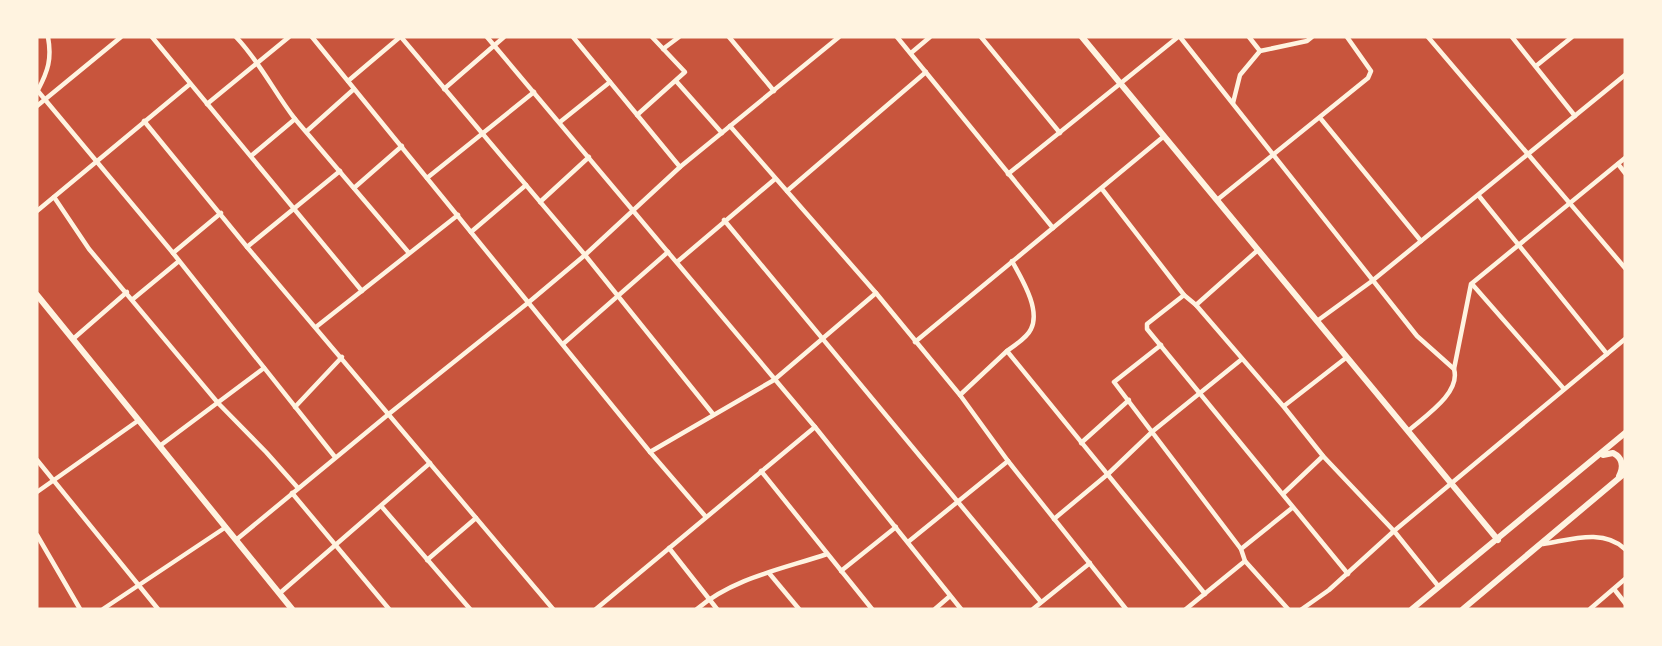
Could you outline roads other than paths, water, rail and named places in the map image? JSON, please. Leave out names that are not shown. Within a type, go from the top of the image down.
[{"type":"street","points":[[48,37],[51,54],[48,70],[37,90],[173,253],[335,457]]},
{"type":"street","points":[[37,106],[121,37]]},
{"type":"street","points":[[152,37],[362,291]]},
{"type":"street","points":[[236,37],[258,62],[282,103],[409,253]]},
{"type":"street","points":[[208,104],[289,37]]},
{"type":"street","points":[[312,37],[706,517]]},
{"type":"street","points":[[348,81],[400,37],[585,256],[713,414]]},
{"type":"street","points":[[487,37],[815,427],[961,609]]},
{"type":"street","points":[[444,89],[504,37]]},
{"type":"street","points":[[573,37],[680,167]]},
{"type":"street","points":[[637,115],[685,72],[652,37]]},
{"type":"street","points":[[663,49],[678,37]]},
{"type":"street","points":[[729,37],[774,91]]},
{"type":"street","points":[[236,540],[585,256],[680,167],[839,37]]},
{"type":"street","points":[[897,37],[1053,228]]},
{"type":"street","points":[[911,53],[930,37]]},
{"type":"street","points":[[981,37],[1060,132]]},
{"type":"street","points":[[1082,37],[1498,540]]},
{"type":"street","points":[[1009,174],[1179,37],[1372,281],[1418,336],[1454,369]]},
{"type":"street","points":[[1249,37],[1260,51]]},
{"type":"street","points":[[1233,103],[1240,75],[1260,51],[1307,41],[1312,37]]},
{"type":"street","points":[[1217,200],[1321,119],[1371,75],[1371,71],[1347,37]]},
{"type":"street","points":[[1428,37],[1625,268]]},
{"type":"street","points":[[1512,37],[1576,116]]},
{"type":"street","points":[[1536,66],[1572,37]]},
{"type":"street","points":[[787,191],[926,72]]},
{"type":"street","points":[[1316,321],[1372,281],[1479,196],[1625,75]]},
{"type":"street","points":[[676,81],[722,133]]},
{"type":"street","points":[[560,122],[610,82]]},
{"type":"street","points":[[37,211],[190,84]]},
{"type":"street","points":[[307,131],[354,89]]},
{"type":"street","points":[[427,178],[534,92]]},
{"type":"street","points":[[251,156],[295,119]]},
{"type":"street","points":[[1321,119],[1421,241]]},
{"type":"street","points":[[144,121],[247,247],[554,609]]},
{"type":"street","points":[[730,126],[876,293],[960,395],[1008,461],[1126,609]]},
{"type":"street","points":[[915,342],[1163,137]]},
{"type":"street","points":[[354,188],[402,146]]},
{"type":"street","points":[[540,202],[589,157]]},
{"type":"street","points":[[1408,431],[1453,390],[1456,377],[1454,369],[1471,284],[1625,158]]},
{"type":"street","points":[[1618,164],[1625,173]]},
{"type":"street","points":[[247,247],[340,171]]},
{"type":"street","points":[[677,262],[775,179]]},
{"type":"street","points":[[471,232],[526,185]]},
{"type":"street","points":[[1102,189],[1184,295],[1196,305],[1323,456],[1394,531],[1439,587]]},
{"type":"street","points":[[1479,196],[1607,354]]},
{"type":"street","points":[[54,197],[64,208],[89,249],[218,403],[298,488]]},
{"type":"street","points":[[173,253],[221,213]]},
{"type":"street","points":[[316,327],[458,215]]},
{"type":"street","points":[[724,220],[1041,602]]},
{"type":"street","points":[[1196,305],[1258,250]]},
{"type":"street","points":[[563,344],[668,251]]},
{"type":"street","points":[[133,299],[179,261]]},
{"type":"street","points":[[960,395],[1030,331],[1034,318],[1028,296],[1012,261]]},
{"type":"street","points":[[1471,284],[1564,389]]},
{"type":"street","points":[[73,339],[127,292]]},
{"type":"street","points":[[650,452],[774,380],[876,293]]},
{"type":"street","points":[[37,295],[40,305],[73,339],[161,445],[292,609]]},
{"type":"street","points":[[1184,295],[1146,326],[1348,574]]},
{"type":"street","points":[[1302,609],[1348,574],[1394,531],[1625,340]]},
{"type":"street","points":[[1161,345],[1114,382],[1241,549],[1245,561],[1288,609]]},
{"type":"street","points":[[1007,351],[1205,594]]},
{"type":"street","points":[[295,407],[342,357]]},
{"type":"street","points":[[1284,407],[1347,357]]},
{"type":"street","points":[[1054,519],[1108,474],[1153,431],[1242,359]]},
{"type":"street","points":[[161,445],[264,368]]},
{"type":"street","points":[[1081,443],[1129,400]]},
{"type":"street","points":[[37,492],[140,420]]},
{"type":"street","points":[[596,609],[815,427]]},
{"type":"street","points":[[1412,609],[1625,433]]},
{"type":"street","points":[[1596,457],[1609,453],[1617,455],[1623,465],[1617,480]]},
{"type":"street","points":[[1283,494],[1323,456]]},
{"type":"street","points":[[37,460],[158,609]]},
{"type":"street","points":[[908,542],[1008,461]]},
{"type":"street","points":[[280,593],[430,463]]},
{"type":"street","points":[[761,471],[872,609]]},
{"type":"street","points":[[1463,609],[1625,473]]},
{"type":"street","points":[[292,493],[389,609]]},
{"type":"street","points":[[382,507],[470,609]]},
{"type":"street","points":[[1241,549],[1293,508]]},
{"type":"street","points":[[427,560],[476,518]]},
{"type":"street","points":[[103,609],[226,527]]},
{"type":"street","points":[[841,571],[896,527]]},
{"type":"street","points":[[37,536],[80,609]]},
{"type":"street","points":[[1542,544],[1600,536],[1616,541],[1625,549]]},
{"type":"street","points":[[669,548],[718,609]]},
{"type":"street","points":[[697,609],[709,599],[737,584],[827,554]]},
{"type":"street","points":[[1186,609],[1245,561]]},
{"type":"street","points":[[1033,609],[1090,563]]},
{"type":"street","points":[[769,573],[799,609]]},
{"type":"street","points":[[1590,609],[1625,579]]},
{"type":"street","points":[[1614,589],[1625,603]]},
{"type":"street","points":[[935,609],[950,596]]}]
